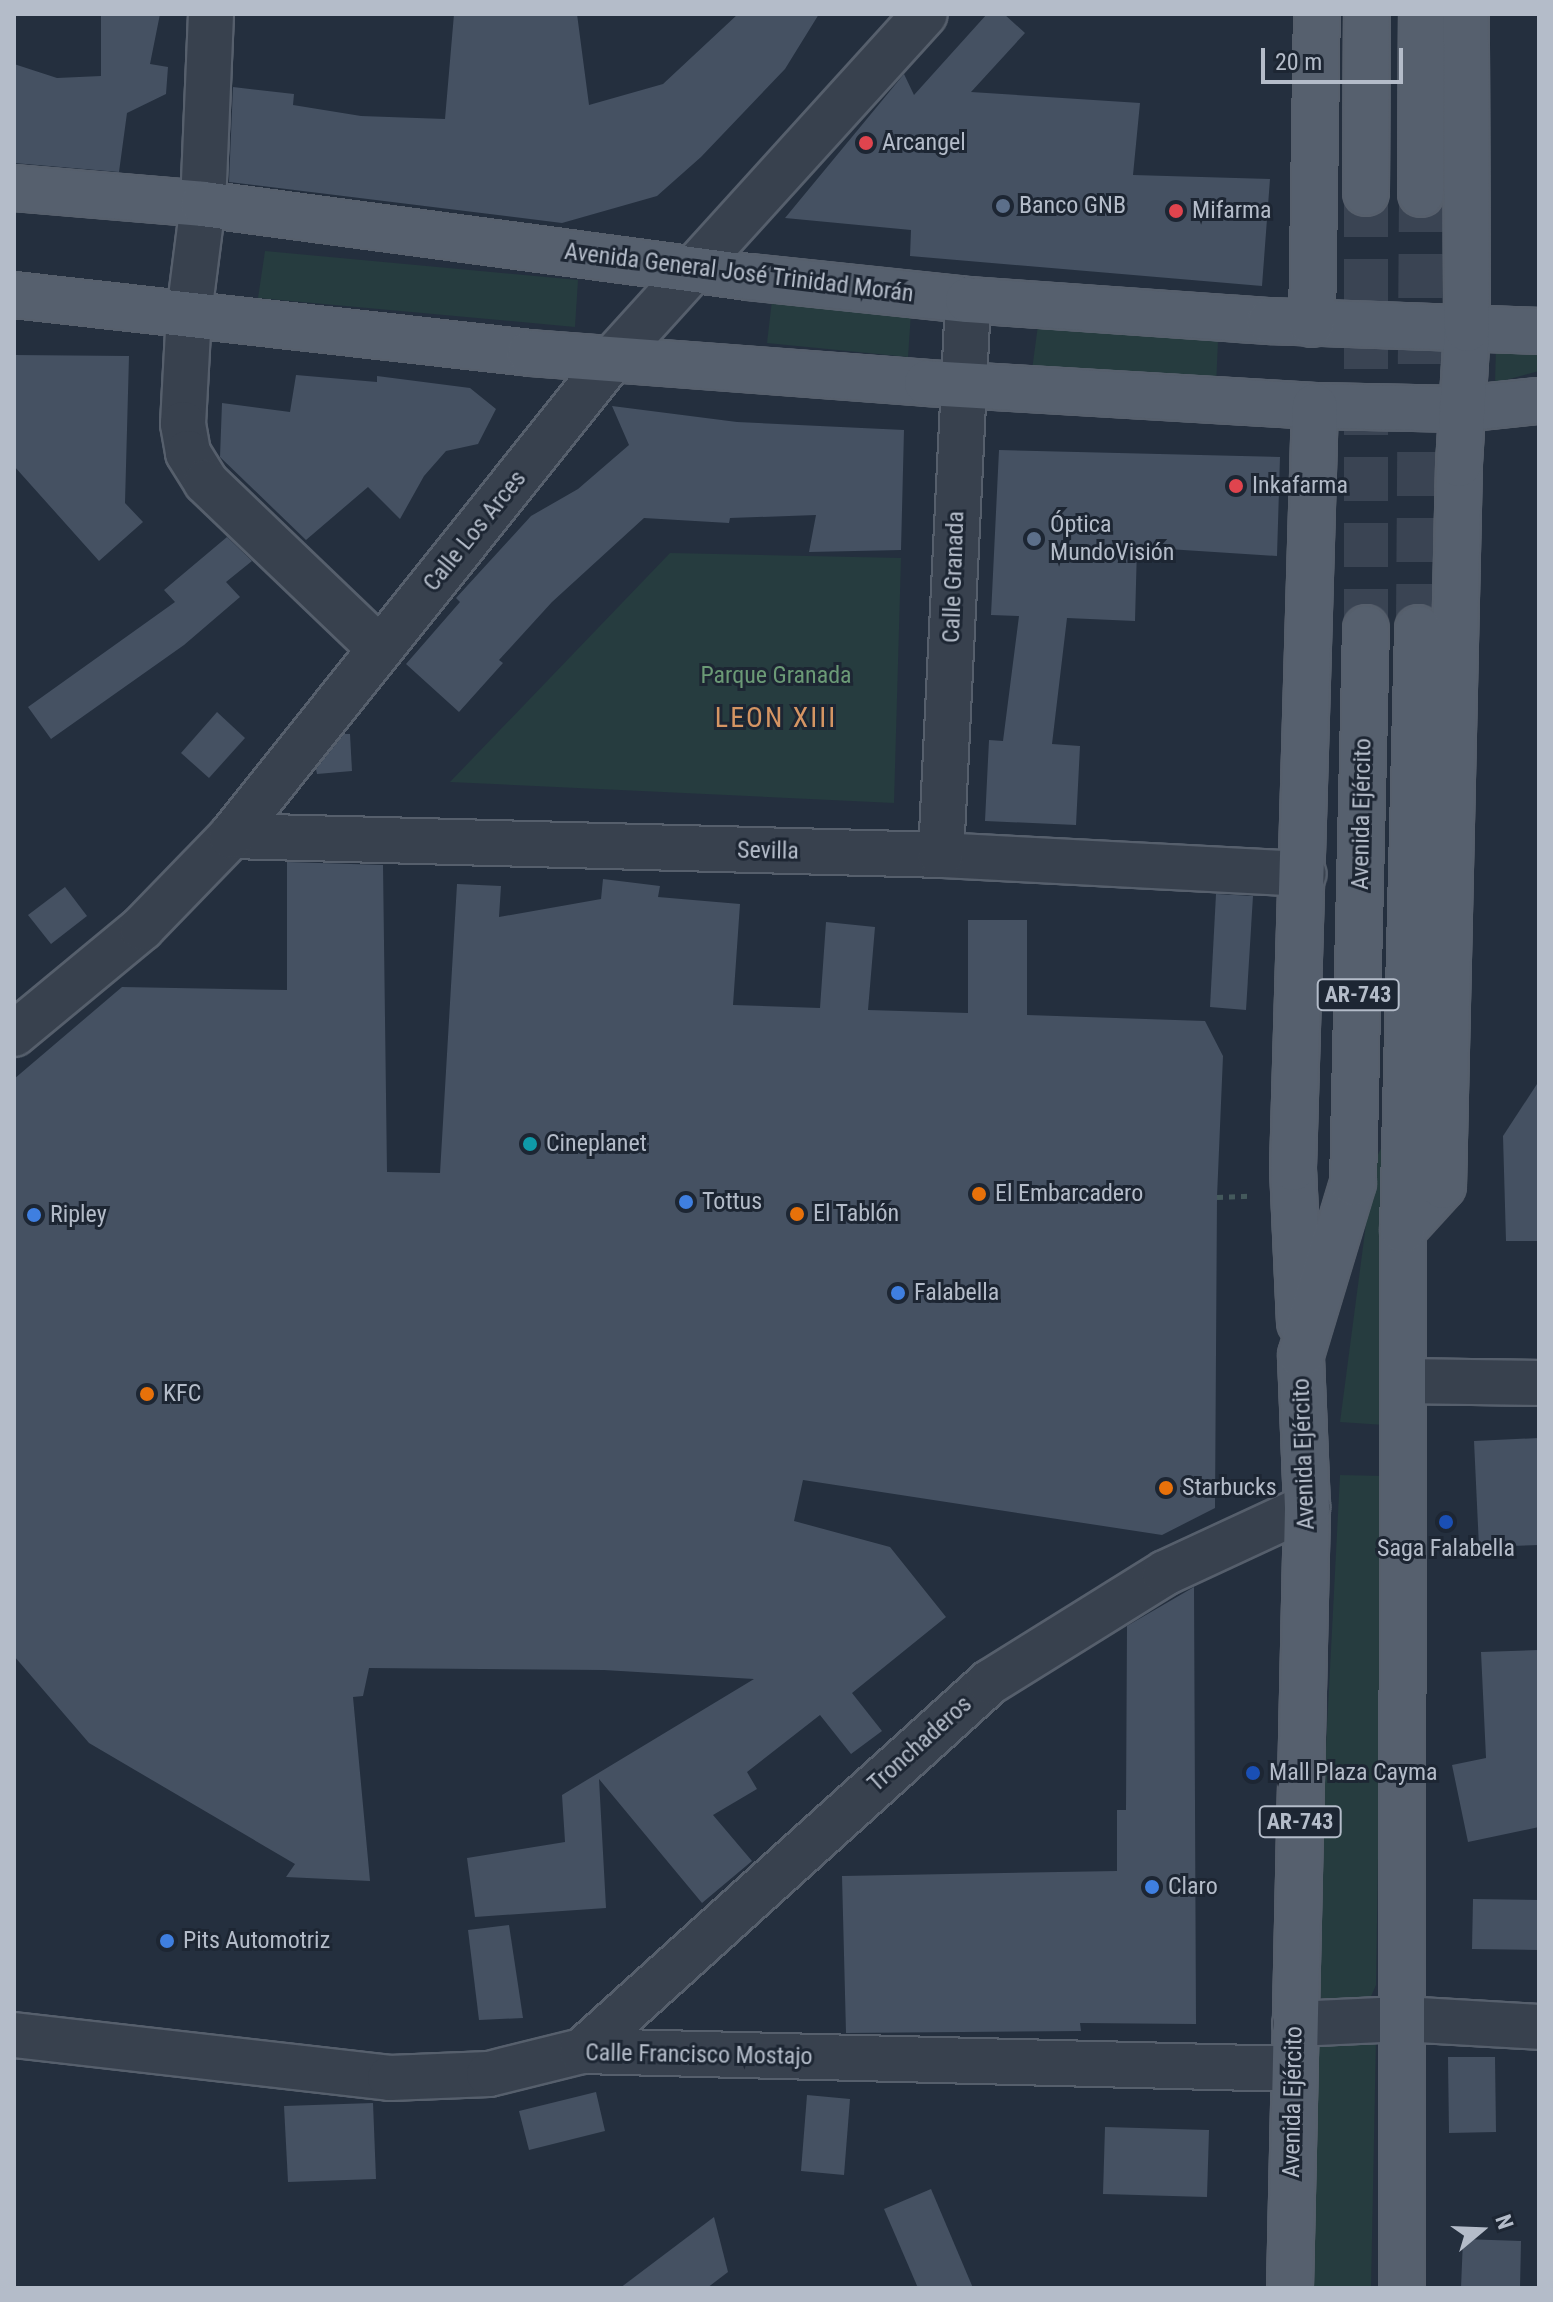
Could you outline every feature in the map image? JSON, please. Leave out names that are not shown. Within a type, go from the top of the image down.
[{"type":"main road","points":[[1312,324],[1317,14]]},
{"type":"main road","points":[[1366,193],[1367,14]]},
{"type":"main road","points":[[1421,194],[1422,14]]},
{"type":"main road","points":[[1403,1230],[1443,1186],[1461,409],[1467,329],[1466,14]]},
{"type":"main road","name":"Avenida General José Trinidad Morán","points":[[14,188],[203,204],[694,269],[968,300],[1312,324],[1539,331]]},
{"type":"main road","points":[[14,295],[530,353],[962,384],[1315,406],[1461,409],[1539,401]]},
{"type":"main road","points":[[1301,1355],[1293,1168],[1304,874],[1315,406]]},
{"type":"main road","name":"Avenida Ejército","points":[[1290,2288],[1292,2069],[1307,1507],[1301,1355],[1353,1183],[1366,628]]},
{"type":"main road","name":"AR-743","points":[[1402,2288],[1403,1230],[1418,628]]},
{"type":"street","points":[[211,14],[203,204],[189,313],[183,424],[188,453],[206,482],[380,649]]},
{"type":"street","name":"Calle Los Arces","points":[[37,1030],[231,836],[613,358],[925,14]]},
{"type":"street","name":"Calle Granada","points":[[941,855],[968,300]]},
{"type":"street","name":"Sevilla","points":[[231,836],[941,855],[1304,874]]},
{"type":"street","points":[[1404,1381],[1539,1383]]},
{"type":"street","name":"Tronchaderos","points":[[582,2051],[990,1682],[1165,1573],[1307,1507]]},
{"type":"street","points":[[1295,2024],[1402,2019],[1539,2027]]},
{"type":"street","name":"Calle Francisco Mostajo","points":[[14,2035],[390,2078],[489,2074],[582,2051],[1292,2069]]},
{"type":"green space","points":[[265,251],[578,280],[575,327],[258,298]]},
{"type":"green space","points":[[772,300],[911,313],[908,357],[767,343]]},
{"type":"green space","points":[[1038,325],[1218,341],[1216,387],[1032,370]]},
{"type":"green space","points":[[1496,347],[1539,350],[1539,371],[1495,383]]},
{"type":"green space","name":"Parque Granada","points":[[670,553],[901,558],[894,803],[450,782]]},
{"type":"green space","points":[[1385,1140],[1385,1425],[1340,1422],[1374,1163]]},
{"type":"green space","points":[[1340,1475],[1384,1476],[1376,1985],[1368,2003],[1332,2008],[1317,1994],[1314,1980]]},
{"type":"green space","points":[[1314,2038],[1376,2038],[1371,2288],[1313,2288]]},
{"type":"building","points":[[101,14],[160,14],[150,64],[168,67],[166,94],[127,113],[119,172],[14,163],[14,64],[57,78],[101,76]]},
{"type":"building","points":[[454,14],[577,14],[589,105],[663,84],[738,14],[819,14],[785,69],[701,157],[657,196],[562,223],[229,182],[233,87],[294,94],[293,105],[361,116],[445,119]]},
{"type":"building","points":[[987,14],[1004,14],[1025,33],[971,92],[1140,103],[1133,175],[1270,179],[1262,286],[910,256],[911,230],[785,218],[904,74],[914,95]]},
{"type":"building","points":[[14,355],[129,356],[125,503],[143,522],[99,561],[14,466]]},
{"type":"building","points":[[296,375],[377,382],[377,376],[470,388],[496,409],[478,444],[446,451],[424,476],[400,519],[368,487],[306,540],[220,457],[222,403],[290,412]]},
{"type":"building","points":[[612,406],[737,422],[904,430],[901,550],[809,552],[816,515],[730,518],[729,523],[644,518],[552,602],[499,660],[503,663],[459,712],[406,664],[460,602],[456,598],[531,516],[578,489],[629,445]]},
{"type":"building","points":[[999,450],[1280,457],[1277,556],[1137,547],[1135,621],[1067,618],[1052,744],[1080,746],[1076,825],[985,821],[989,740],[1003,741],[1019,616],[991,615]]},
{"type":"building","points":[[227,537],[252,561],[226,582],[240,597],[184,645],[51,739],[28,707],[175,602],[164,590]]},
{"type":"building","points":[[217,712],[245,738],[209,778],[181,753]]},
{"type":"building","points":[[344,734],[350,734],[352,771],[317,774],[316,769]]},
{"type":"building","points":[[287,862],[383,865],[387,1172],[440,1173],[457,884],[501,886],[499,917],[601,899],[603,879],[660,886],[658,897],[740,904],[733,1005],[820,1008],[826,922],[875,927],[868,1010],[968,1013],[968,920],[1027,920],[1027,1015],[1205,1021],[1223,1056],[1217,1197],[1215,1508],[1162,1535],[803,1480],[794,1521],[890,1547],[946,1617],[852,1693],[882,1731],[851,1754],[820,1715],[747,1772],[757,1789],[713,1815],[752,1861],[702,1903],[599,1779],[606,1908],[475,1917],[467,1858],[565,1842],[562,1795],[754,1679],[604,1670],[369,1668],[363,1696],[353,1697],[370,1881],[286,1877],[295,1864],[89,1743],[14,1656],[14,1079],[122,987],[287,990]]},
{"type":"building","points":[[65,887],[87,916],[51,944],[28,915]]},
{"type":"building","points":[[1216,894],[1253,896],[1246,1010],[1210,1007]]},
{"type":"building","points":[[1539,1081],[1539,1241],[1506,1241],[1503,1136]]},
{"type":"building","points":[[1539,1438],[1539,1545],[1479,1547],[1474,1441]]},
{"type":"building","points":[[1194,1587],[1196,2024],[1080,2023],[1081,2031],[846,2033],[842,1876],[1117,1871],[1117,1810],[1126,1810],[1127,1626]]},
{"type":"building","points":[[1539,1650],[1539,1827],[1468,1842],[1452,1765],[1486,1758],[1481,1652]]},
{"type":"building","points":[[1473,1899],[1539,1900],[1539,1950],[1472,1949]]},
{"type":"building","points":[[509,1925],[523,2018],[479,2020],[468,1930]]},
{"type":"building","points":[[1448,2057],[1495,2057],[1496,2132],[1449,2133]]},
{"type":"building","points":[[596,2092],[605,2131],[529,2150],[519,2111]]},
{"type":"building","points":[[807,2095],[850,2099],[844,2175],[801,2171]]},
{"type":"building","points":[[373,2103],[376,2179],[288,2182],[284,2106]]},
{"type":"building","points":[[1105,2127],[1209,2130],[1207,2197],[1103,2194]]},
{"type":"building","points":[[931,2189],[973,2288],[918,2288],[884,2209]]},
{"type":"building","points":[[714,2217],[728,2272],[707,2288],[620,2288]]},
{"type":"building","points":[[1463,2239],[1521,2241],[1520,2288],[1461,2288]]},
{"type":"tunnel","points":[[1366,193],[1366,628]]},
{"type":"tunnel","points":[[1418,628],[1421,194]]},
{"type":"place","name":"Arcangel","points":[[866,143]]},
{"type":"place","name":"Banco GNB","points":[[1003,206]]},
{"type":"place","name":"Mifarma","points":[[1176,211]]},
{"type":"place","name":"Inkafarma","points":[[1236,486]]},
{"type":"place","name":"Óptica MundoVisión","points":[[1034,539]]},
{"type":"place","name":"Cineplanet","points":[[530,1144]]},
{"type":"place","name":"El Embarcadero","points":[[979,1194]]},
{"type":"place","name":"Tottus","points":[[686,1202]]},
{"type":"place","name":"El Tablón","points":[[797,1214]]},
{"type":"place","name":"Ripley","points":[[34,1215]]},
{"type":"place","name":"Falabella","points":[[898,1293]]},
{"type":"place","name":"KFC","points":[[147,1394]]},
{"type":"place","name":"Starbucks","points":[[1166,1488]]},
{"type":"place","name":"Saga Falabella","points":[[1446,1522]]},
{"type":"place","name":"Mall Plaza Cayma","points":[[1253,1773]]},
{"type":"place","name":"Claro","points":[[1152,1887]]},
{"type":"place","name":"Pits Automotriz","points":[[167,1941]]},
{"type":"district","name":"LEON XIII","points":[[776,718]]}]
